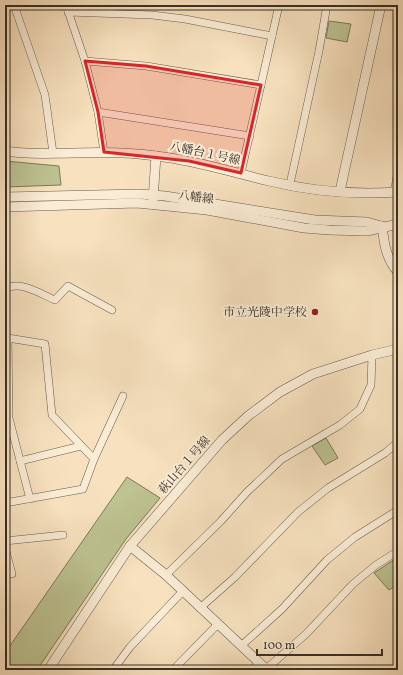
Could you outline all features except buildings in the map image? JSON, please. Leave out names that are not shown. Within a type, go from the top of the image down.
[{"type":"street","points":[[14,5],[45,95],[53,153]]},
{"type":"street","points":[[241,173],[279,5]]},
{"type":"street","points":[[290,184],[319,52],[327,5]]},
{"type":"street","points":[[340,191],[381,5]]},
{"type":"street","points":[[104,152],[98,112],[85,61],[67,8],[185,19],[272,36]]},
{"type":"street","points":[[85,61],[146,66],[261,85]]},
{"type":"street","points":[[98,112],[250,136]]},
{"type":"street","name":"八幡台１号線","points":[[5,151],[21,154],[104,152],[156,156],[241,173],[270,181],[340,191],[396,192]]},
{"type":"street","points":[[153,200],[156,156]]},
{"type":"street","points":[[396,192],[398,171]]},
{"type":"street","name":"八幡線","points":[[5,197],[211,202],[315,220],[367,222],[382,226],[398,224]]},
{"type":"street","name":"八幡線","points":[[5,207],[105,204],[153,200]]},
{"type":"street","points":[[382,226],[386,249],[391,264],[398,272]]},
{"type":"street","points":[[5,290],[10,286],[26,288],[55,300],[68,286],[112,310]]},
{"type":"street","points":[[30,499],[9,418],[8,338],[45,344],[52,415],[94,459]]},
{"type":"street","name":"萩山台１号線","points":[[48,670],[130,546],[222,440],[248,416],[280,392],[313,374],[372,355],[398,349]]},
{"type":"street","points":[[166,575],[247,492],[282,459],[340,425],[360,408],[371,385],[372,355]]},
{"type":"street","points":[[5,503],[83,489],[94,459],[123,396]]},
{"type":"street","points":[[200,608],[235,577],[298,512],[328,488],[385,453],[398,442]]},
{"type":"street","points":[[20,461],[81,446]]},
{"type":"street","points":[[241,646],[282,609],[327,560],[355,537],[398,510]]},
{"type":"street","points":[[5,541],[63,535]]},
{"type":"street","points":[[130,546],[166,575],[182,592],[264,667]]},
{"type":"street","points":[[5,548],[12,574]]},
{"type":"street","points":[[252,670],[264,667],[306,634],[353,584],[376,565],[398,551]]},
{"type":"street","points":[[113,670],[130,647],[182,592]]},
{"type":"street","points":[[172,670],[218,624]]},
{"type":"highlighted area","points":[[85,61],[146,66],[261,85],[241,173],[189,161],[104,152],[98,112]]},
{"type":"green space","points":[[329,21],[351,24],[347,42],[326,38]]},
{"type":"green space","points":[[5,161],[59,166],[61,185],[5,187]]},
{"type":"green space","points":[[326,438],[338,458],[325,465],[312,446]]},
{"type":"green space","points":[[127,477],[160,498],[126,539],[37,670],[5,670],[5,653]]},
{"type":"green space","points":[[398,557],[398,584],[389,590],[374,573]]},
{"type":"place","name":"市立光陵中学校","points":[[315,312]]}]
